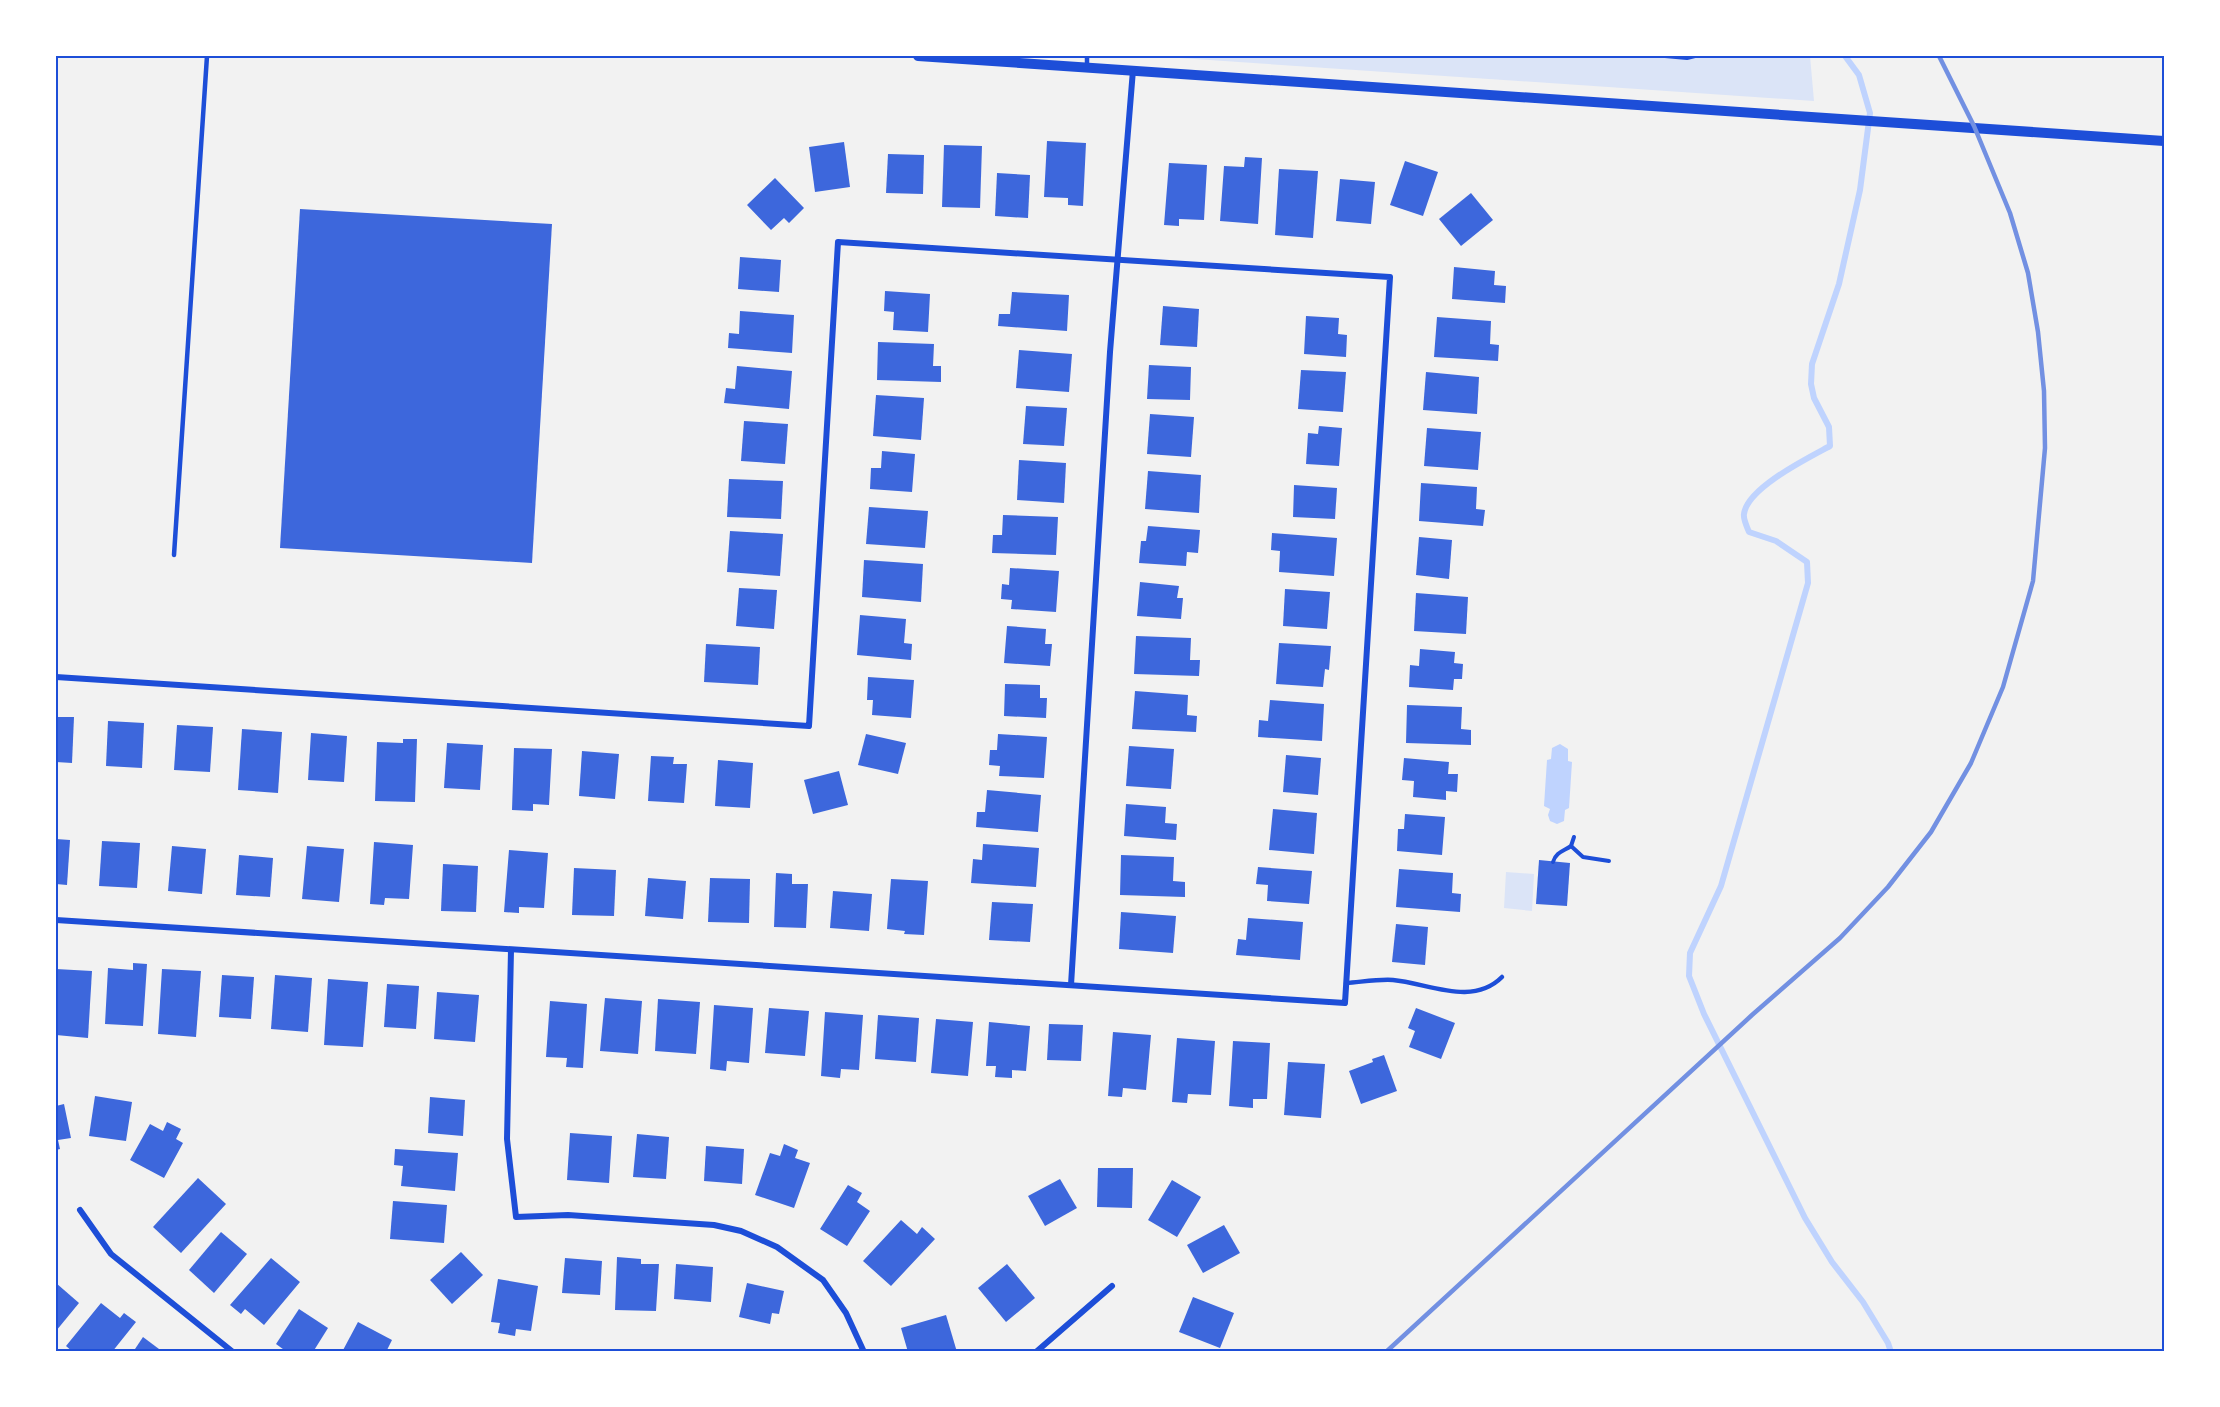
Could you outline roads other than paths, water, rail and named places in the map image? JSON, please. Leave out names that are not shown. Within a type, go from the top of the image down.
[{"type":"street","points":[[918,56],[1087,61],[1133,70],[2164,141]]},
{"type":"street","points":[[1071,986],[1118,260],[1133,70]]},
{"type":"street","points":[[56,677],[809,726],[838,242],[1390,278],[1345,1002],[56,920]]},
{"type":"street","points":[[511,950],[507,1139],[516,1217],[568,1215],[714,1225],[741,1231],[777,1247],[823,1280],[846,1313],[864,1352]]},
{"type":"street","points":[[80,1210],[111,1254],[232,1352]]},
{"type":"street","points":[[1036,1352],[1112,1286]]},
{"type":"lane","points":[[174,555],[207,56]]},
{"type":"lane","points":[[1346,983],[1396,980],[1434,988],[1470,991],[1487,988],[1502,977]]},
{"type":"water","points":[[1560,744],[1568,749],[1568,761],[1572,762],[1569,808],[1565,810],[1564,821],[1557,824],[1550,821],[1548,815],[1550,809],[1544,806],[1547,760],[1551,759],[1552,748]]},
{"type":"waterway","points":[[1845,56],[1859,75],[1870,113],[1860,190],[1839,284],[1812,364],[1811,384],[1814,398],[1829,427],[1830,446],[1767,484],[1748,504],[1744,514],[1749,532],[1776,541],[1807,562],[1808,583],[1721,886],[1690,953],[1689,976],[1704,1014],[1805,1218],[1832,1262],[1863,1302],[1891,1352]]},
{"type":"railway","points":[[1386,1352],[1752,1015],[1840,938],[1888,887],[1931,832],[1971,763],[2003,687],[2033,581],[2045,448],[2044,391],[2038,332],[2028,273],[2010,213],[1974,126],[1939,56]]}]
